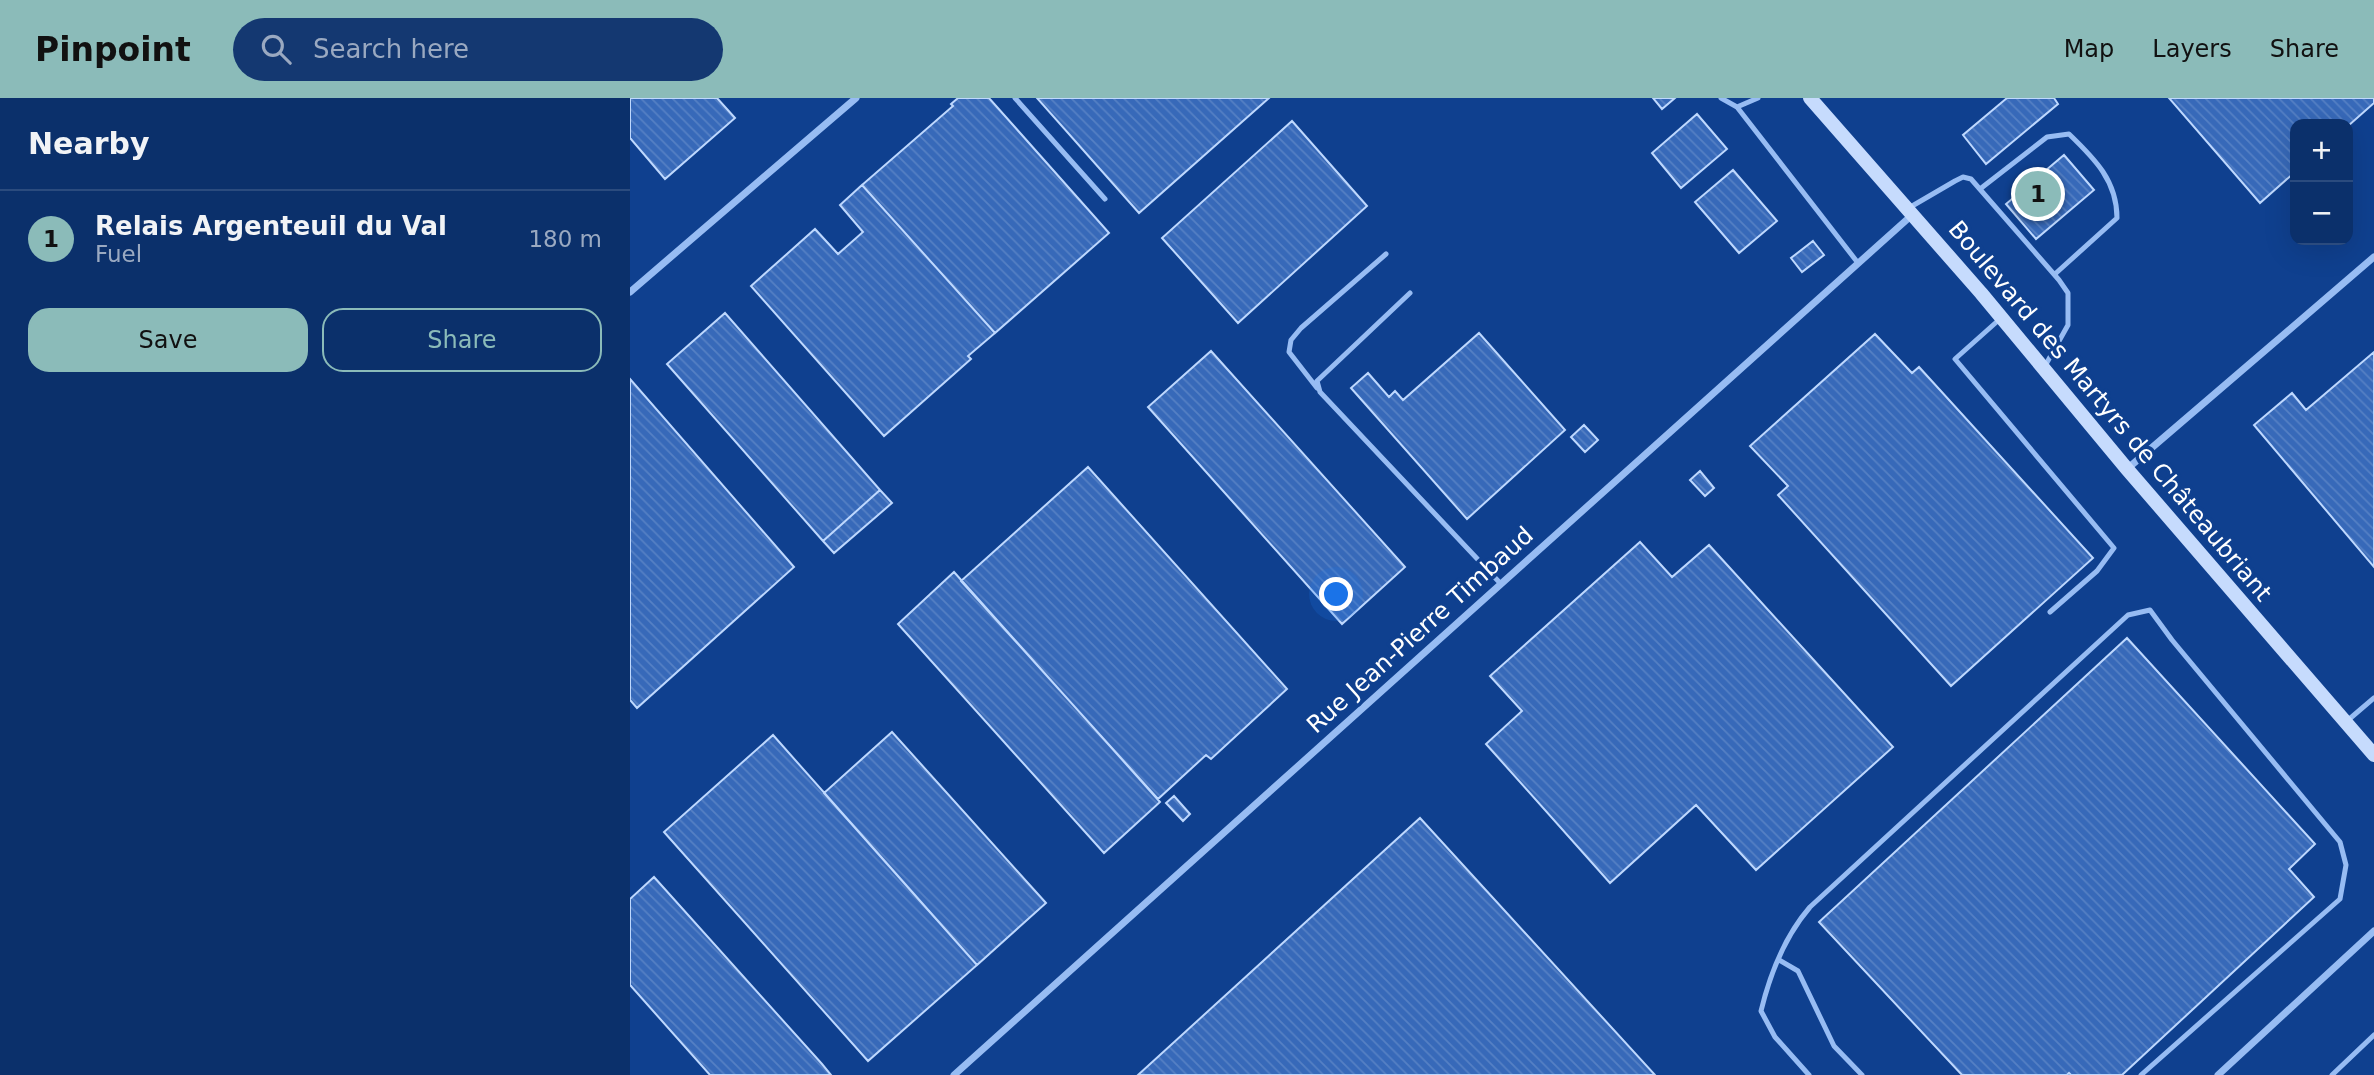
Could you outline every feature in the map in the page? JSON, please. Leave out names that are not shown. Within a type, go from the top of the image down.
[{"type":"main road","name":"Boulevard des Martyrs de Châteaubriant","points":[[1810,98],[2374,755]]},
{"type":"street","points":[[630,292],[856,98]]},
{"type":"street","name":"Rue Jean-Pierre Timbaud","points":[[954,1075],[1858,263],[1910,212]]},
{"type":"street","points":[[2127,469],[2374,257]]},
{"type":"street","points":[[2218,1075],[2374,931]]},
{"type":"lane","points":[[1015,98],[1105,199]]},
{"type":"lane","points":[[1722,98],[1737,107],[1858,263]]},
{"type":"lane","points":[[1737,107],[1758,98]]},
{"type":"lane","points":[[1980,189],[2047,137],[2069,134],[2085,149],[2106,174],[2117,199],[2117,218],[2055,274]]},
{"type":"lane","points":[[1910,212],[1963,177],[1971,178],[2055,274],[2068,293],[2068,325],[2043,369]]},
{"type":"lane","points":[[1387,254],[1301,328],[1291,340],[1289,352],[1320,392],[1501,584]]},
{"type":"lane","points":[[1320,392],[1317,381],[1410,293]]},
{"type":"lane","points":[[2001,318],[1955,359],[2114,548],[2097,571],[2050,612]]},
{"type":"lane","points":[[1809,1075],[1775,1037],[1761,1011],[1768,982],[1794,926],[1810,907],[2128,615],[2150,610],[2340,842],[2346,865],[2340,899],[2141,1075]]},
{"type":"lane","points":[[2346,722],[2374,698]]},
{"type":"lane","points":[[1779,960],[1798,971],[1834,1046],[1862,1075]]},
{"type":"lane","points":[[2332,1075],[2374,1035]]},
{"type":"building","points":[[630,98],[717,98],[735,118],[665,179],[630,138]]},
{"type":"building","points":[[958,98],[989,98],[1109,233],[995,333],[862,185],[953,106],[951,104]]},
{"type":"building","points":[[1037,98],[1269,98],[1139,213]]},
{"type":"building","points":[[1653,98],[1675,98],[1662,109]]},
{"type":"building","points":[[2007,98],[2054,98],[2058,104],[1986,164],[1963,135]]},
{"type":"building","points":[[2169,98],[2374,98],[2374,103],[2353,122],[2353,119],[2290,119],[2290,176],[2260,203]]},
{"type":"building","points":[[1697,114],[1727,149],[1681,188],[1652,153]]},
{"type":"building","points":[[1292,121],[1367,206],[1238,323],[1162,238]]},
{"type":"building","points":[[2064,155],[2094,190],[2036,239],[2006,204]]},
{"type":"building","points":[[1733,170],[1777,221],[1739,253],[1695,202]]},
{"type":"building","points":[[862,185],[995,333],[968,356],[971,359],[884,436],[751,286],[815,229],[838,254],[863,232],[840,205]]},
{"type":"building","points":[[1813,241],[1824,255],[1802,272],[1791,258]]},
{"type":"building","points":[[725,313],[880,490],[823,541],[667,364]]},
{"type":"building","points":[[1479,333],[1565,430],[1467,519],[1351,388],[1368,373],[1389,397],[1395,391],[1403,400]]},
{"type":"building","points":[[1875,334],[1912,373],[1919,367],[2093,558],[1951,686],[1778,495],[1788,486],[1750,446]]},
{"type":"building","points":[[1211,351],[1405,567],[1342,624],[1148,407]]},
{"type":"building","points":[[2374,352],[2374,567],[2254,425],[2292,393],[2306,410]]},
{"type":"building","points":[[630,379],[794,567],[637,708],[630,700]]},
{"type":"building","points":[[1584,425],[1598,440],[1585,452],[1571,437]]},
{"type":"building","points":[[1088,467],[1287,689],[1211,759],[1206,755],[1158,799],[961,581]]},
{"type":"building","points":[[1700,471],[1714,488],[1705,496],[1690,480]]},
{"type":"building","points":[[880,490],[892,503],[834,553],[823,541]]},
{"type":"building","points":[[1640,542],[1672,577],[1709,545],[1893,747],[1756,870],[1696,805],[1610,883],[1486,744],[1522,711],[1490,676]]},
{"type":"building","points":[[954,572],[1160,802],[1104,853],[898,624]]},
{"type":"building","points":[[2127,638],[2315,844],[2289,869],[2314,897],[2122,1075],[1962,1075],[1819,922]]},
{"type":"building","points":[[892,732],[1046,903],[977,965],[824,793]]},
{"type":"building","points":[[773,735],[977,965],[868,1061],[664,832]]},
{"type":"building","points":[[1174,796],[1190,814],[1183,821],[1166,803]]},
{"type":"building","points":[[1420,818],[1655,1075],[1138,1075]]},
{"type":"building","points":[[654,877],[831,1075],[710,1075],[630,985],[630,899]]},
{"type":"place","name":"Relais Argenteuil du Val","points":[[2038,194]]}]
